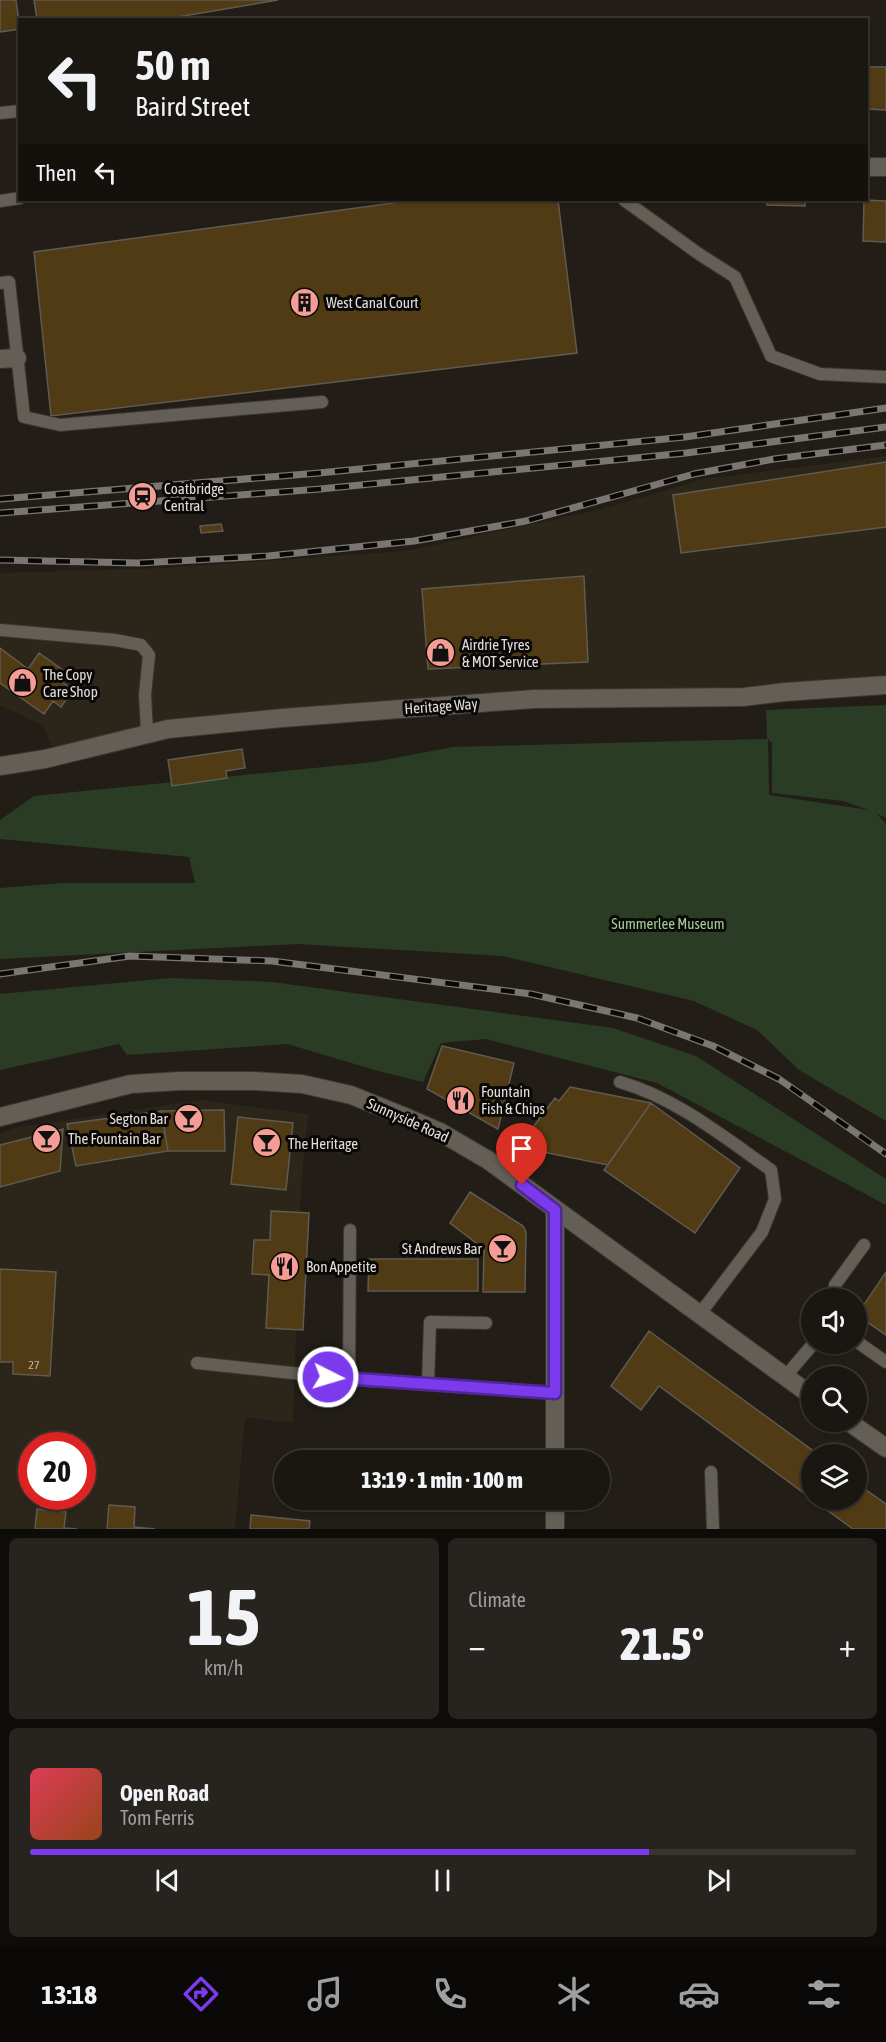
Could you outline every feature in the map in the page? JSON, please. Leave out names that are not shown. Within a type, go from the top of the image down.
[{"type":"street","points":[[868,168],[886,167]]},
{"type":"street","name":"Heritage Way","points":[[0,765],[45,759],[147,732],[282,718],[534,699],[743,697],[886,686]]},
{"type":"street","name":"Sunnyside Road","points":[[0,1117],[131,1084],[253,1081],[302,1084],[351,1095],[440,1132],[488,1160],[801,1388]]},
{"type":"street","points":[[555,1210],[555,1450]]},
{"type":"street","points":[[863,1432],[886,1448]]},
{"type":"street","points":[[555,1510],[555,1529]]},
{"type":"lane","points":[[0,113],[18,111]]},
{"type":"lane","points":[[0,201],[18,198]]},
{"type":"lane","points":[[625,201],[735,277],[771,356],[820,374],[885,377]]},
{"type":"lane","points":[[0,283],[9,282],[9,358],[24,417],[60,425],[322,402]]},
{"type":"lane","points":[[0,630],[115,640],[141,645],[149,655],[145,695],[147,732]]},
{"type":"lane","points":[[620,1082],[641,1088],[698,1119],[771,1170],[775,1199],[762,1232],[699,1315]]},
{"type":"lane","points":[[349,1379],[350,1230]]},
{"type":"lane","points":[[835,1288],[864,1245]]},
{"type":"lane","points":[[428,1384],[429,1322],[486,1323]]},
{"type":"lane","points":[[867,1349],[886,1362]]},
{"type":"lane","points":[[785,1377],[805,1354]]},
{"type":"lane","points":[[198,1363],[349,1379],[555,1393]]},
{"type":"lane","points":[[711,1472],[713,1529]]},
{"type":"shaded area","points":[[886,456],[886,676],[182,722],[52,747],[43,726],[0,705],[0,573],[166,568],[406,551],[598,510],[704,479]]},
{"type":"shaded area","points":[[202,1100],[308,1114],[301,1187],[293,1423],[245,1417],[235,1529],[0,1529],[0,1133],[20,1127]]},
{"type":"green space","name":"Summerlee Museum","points":[[886,705],[886,818],[876,813],[886,824],[886,1121],[799,1070],[757,1030],[694,1001],[503,956],[298,944],[0,959],[0,888],[62,883],[195,883],[189,857],[0,839],[0,820],[34,796],[374,762],[453,747],[767,739],[766,710]],"holes":[[[768,739],[772,743],[772,793],[843,801],[869,810],[769,795]]]},
{"type":"green space","points":[[170,978],[272,982],[613,1028],[696,1056],[886,1179],[886,1205],[657,1083],[486,1039],[441,1043],[423,1082],[287,1044],[127,1055],[119,1044],[0,1070],[0,994]]},
{"type":"building","points":[[0,0],[16,0],[18,29],[0,32]]},
{"type":"building","points":[[34,0],[278,0],[172,18],[37,18]]},
{"type":"building","points":[[868,67],[886,67],[886,110],[868,109]]},
{"type":"building","name":"West Canal Court","points":[[408,201],[558,201],[577,353],[51,416],[34,252]]},
{"type":"building","points":[[767,201],[805,201],[805,206],[767,205]]},
{"type":"building","points":[[864,201],[886,201],[886,242],[863,241]]},
{"type":"building","points":[[886,462],[886,527],[681,553],[673,495]]},
{"type":"building","points":[[221,524],[223,531],[201,533],[200,526]]},
{"type":"building","points":[[584,576],[588,662],[428,669],[422,589]]},
{"type":"building","points":[[0,648],[28,669],[39,653],[67,673],[61,681],[73,690],[61,707],[53,701],[44,714],[0,683]]},
{"type":"building","points":[[242,749],[245,768],[226,771],[227,778],[172,786],[168,760]]},
{"type":"building","points":[[442,1046],[514,1063],[498,1129],[427,1089]]},
{"type":"building","points":[[570,1087],[651,1103],[608,1165],[528,1149],[521,1143],[555,1098],[559,1101]]},
{"type":"building","points":[[651,1103],[740,1168],[695,1233],[604,1170]]},
{"type":"building","points":[[224,1110],[225,1151],[168,1151],[161,1111]]},
{"type":"building","points":[[161,1111],[168,1151],[76,1166],[67,1124]]},
{"type":"building","points":[[238,1117],[293,1123],[286,1190],[231,1184]]},
{"type":"building","points":[[63,1129],[60,1171],[0,1187],[0,1145]]},
{"type":"building","points":[[470,1192],[523,1226],[526,1232],[525,1292],[483,1292],[484,1249],[450,1223]]},
{"type":"building","points":[[271,1211],[309,1213],[303,1330],[266,1328],[269,1275],[252,1274],[254,1240],[270,1240]]},
{"type":"building","points":[[369,1259],[478,1259],[478,1291],[368,1291]]},
{"type":"building","points":[[0,1269],[56,1272],[50,1376],[13,1374],[13,1362],[0,1362]]},
{"type":"building","points":[[886,1272],[886,1335],[867,1322],[867,1300]]},
{"type":"building","points":[[649,1331],[804,1444],[801,1444],[801,1491],[659,1386],[641,1410],[611,1386]]},
{"type":"building","points":[[867,1491],[886,1504],[886,1529],[853,1529],[827,1510],[867,1510]]},
{"type":"building","points":[[109,1505],[135,1507],[134,1527],[155,1529],[107,1529]]},
{"type":"building","points":[[37,1510],[47,1510],[66,1512],[64,1528],[77,1529],[35,1529]]},
{"type":"building","points":[[251,1515],[310,1521],[309,1529],[250,1529]]},
{"type":"railway","points":[[0,499],[319,473],[685,437],[886,408]]},
{"type":"railway","points":[[0,513],[320,489],[686,453],[886,427]]},
{"type":"railway","points":[[0,560],[138,563],[268,556],[414,541],[526,521],[694,474],[774,459],[886,445]]},
{"type":"railway","points":[[0,974],[130,956],[272,961],[531,994],[637,1018],[713,1046],[779,1079],[886,1154]]},
{"type":"place","name":"West Canal Court","points":[[305,302]]},
{"type":"place","name":"Coatbridge Central","points":[[143,497]]},
{"type":"place","name":"Airdrie Tyres & MOT Service","points":[[441,653]]},
{"type":"place","name":"The Copy Care Shop","points":[[22,683]]},
{"type":"place","name":"Fountain Fish & Chips","points":[[460,1100]]},
{"type":"place","name":"Segton Bar","points":[[189,1118]]},
{"type":"place","name":"The Fountain Bar","points":[[47,1138]]},
{"type":"place","name":"The Heritage","points":[[267,1143]]},
{"type":"place","name":"St Andrews Bar","points":[[503,1248]]},
{"type":"place","name":"Bon Appetite","points":[[285,1266]]},
{"type":"route","points":[[328,1377],[555,1393],[555,1210],[522,1185]]}]
